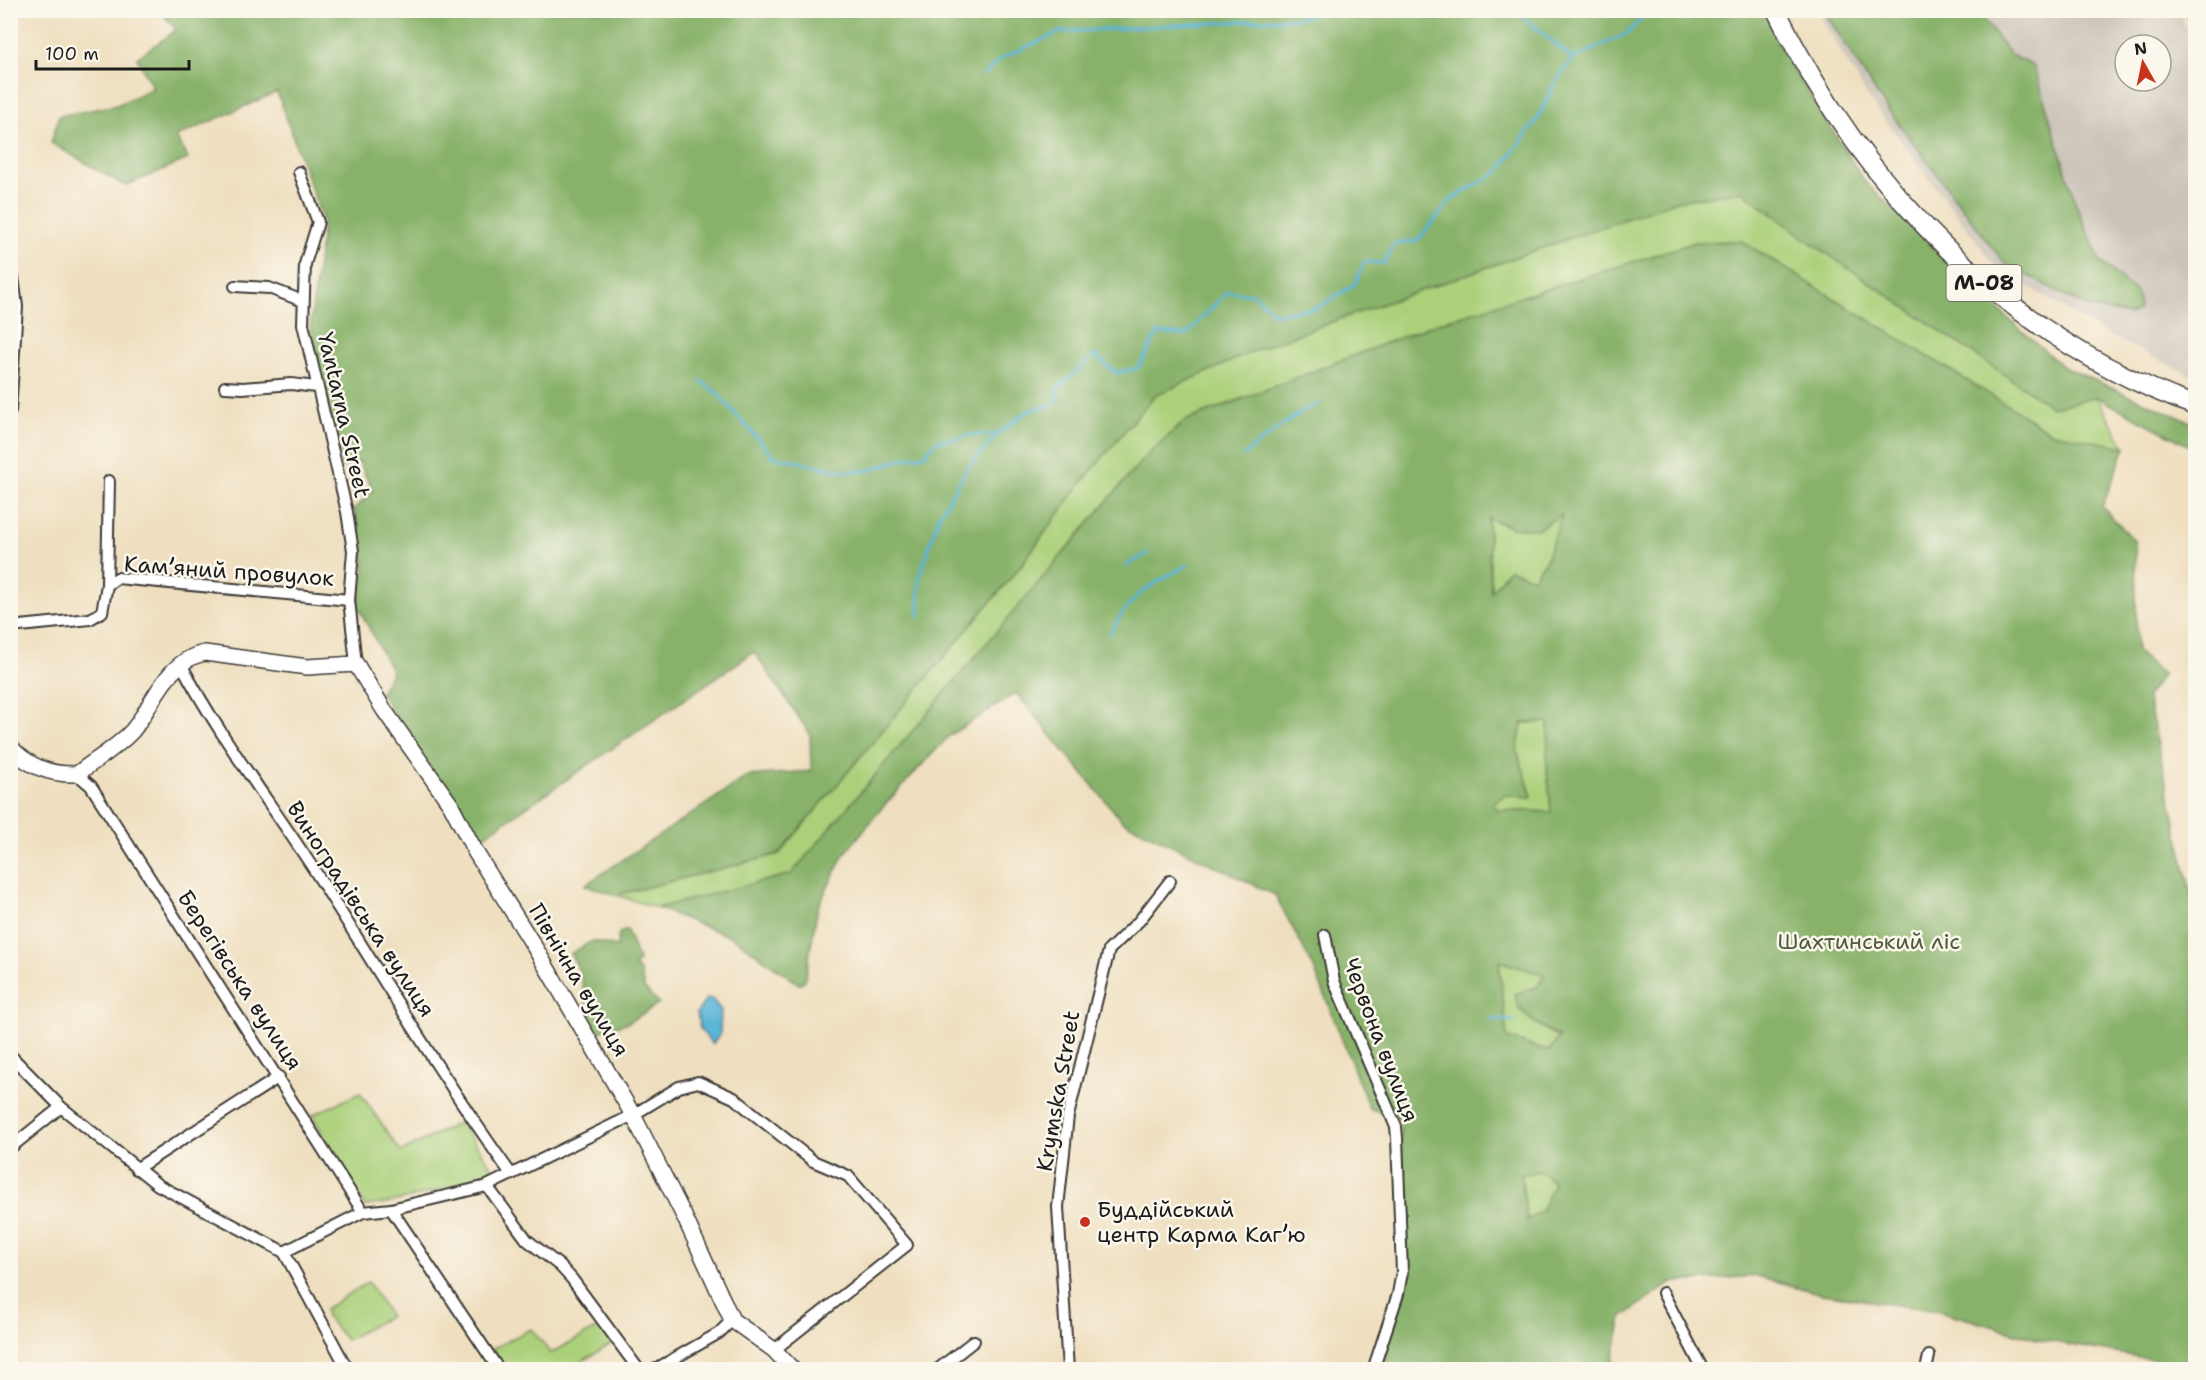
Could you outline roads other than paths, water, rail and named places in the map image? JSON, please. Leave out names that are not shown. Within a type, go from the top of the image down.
[{"type":"highway","name":"М-08","points":[[1776,10],[1806,70],[1864,156],[1966,268],[2003,299],[2090,357],[2122,375],[2196,406]]},
{"type":"street","points":[[2188,10],[2196,28]]},
{"type":"street","name":"Yantarna Street","points":[[300,172],[318,222],[305,264],[303,324],[347,512],[353,551],[348,600]]},
{"type":"street","points":[[10,411],[17,307],[13,277]]},
{"type":"street","points":[[235,286],[269,288],[303,301]]},
{"type":"street","points":[[225,387],[243,388],[291,384],[316,387]]},
{"type":"street","points":[[10,627],[90,620],[102,612],[107,585],[109,481]]},
{"type":"street","name":"Камʼяний провулок","points":[[107,585],[117,578],[348,600]]},
{"type":"street","name":"Північна вулиця","points":[[348,600],[356,664],[384,710],[451,805],[476,853],[534,946],[633,1115],[684,1216],[732,1320],[774,1350],[793,1370]]},
{"type":"street","points":[[13,753],[34,767],[56,774],[77,774],[132,730],[168,677],[196,655],[205,653],[307,667],[356,664]]},
{"type":"street","name":"Виноградівська вулиця","points":[[182,664],[237,756],[320,879],[462,1105],[511,1174]]},
{"type":"street","name":"Берегівська вулиця","points":[[77,774],[91,786],[279,1077],[363,1212]]},
{"type":"street","name":"Krymska Street","points":[[1068,1370],[1058,1207],[1068,1116],[1109,950],[1139,921],[1170,881]]},
{"type":"street","name":"Червона вулиця","points":[[1325,935],[1334,981],[1396,1127],[1401,1272],[1398,1294],[1373,1370]]},
{"type":"street","points":[[10,1055],[61,1107],[158,1185],[284,1252],[348,1370]]},
{"type":"street","points":[[136,1169],[279,1077]]},
{"type":"street","points":[[284,1252],[363,1212],[391,1209],[487,1186],[633,1115],[680,1087],[698,1082],[734,1098],[813,1161],[848,1176],[907,1245],[774,1350]]},
{"type":"street","points":[[10,1148],[61,1107]]},
{"type":"street","points":[[487,1186],[527,1240],[560,1266],[572,1279],[639,1370]]},
{"type":"street","points":[[391,1209],[499,1370]]},
{"type":"street","points":[[1663,1293],[1703,1370]]},
{"type":"street","points":[[654,1370],[719,1333],[732,1320]]},
{"type":"street","points":[[937,1370],[974,1341]]},
{"type":"street","points":[[1926,1370],[1929,1356]]},
{"type":"water","points":[[706,999],[712,999],[721,1010],[720,1035],[712,1044],[700,1029],[697,1013]]},
{"type":"waterway","points":[[983,75],[1002,58],[1060,32],[1298,18],[1332,10]]},
{"type":"waterway","points":[[1508,10],[1527,20],[1573,59]]},
{"type":"waterway","points":[[700,381],[716,392],[773,456],[839,471],[868,471],[901,459],[924,455],[937,441],[957,439],[967,435],[998,434],[1026,412],[1057,403],[1057,389],[1095,355],[1116,373],[1138,368],[1158,333],[1186,335],[1227,292],[1254,294],[1275,314],[1317,308],[1355,284],[1364,262],[1384,263],[1394,244],[1417,241],[1452,199],[1498,172],[1537,120],[1555,82],[1573,59],[1628,33],[1650,10]]},
{"type":"waterway","points":[[1244,455],[1290,420],[1319,403]]},
{"type":"waterway","points":[[919,616],[919,578],[939,516],[968,467],[998,434]]},
{"type":"waterway","points":[[1126,566],[1148,553]]},
{"type":"waterway","points":[[1110,635],[1124,610],[1142,592],[1188,565]]},
{"type":"waterway","points":[[1490,1019],[1515,1021]]},
{"type":"place","name":"Буддійський центр Карма Кагʼю","points":[[1085,1222]]},
{"type":"park label","name":"Шахтинський ліс","points":[[1869,941]]}]
